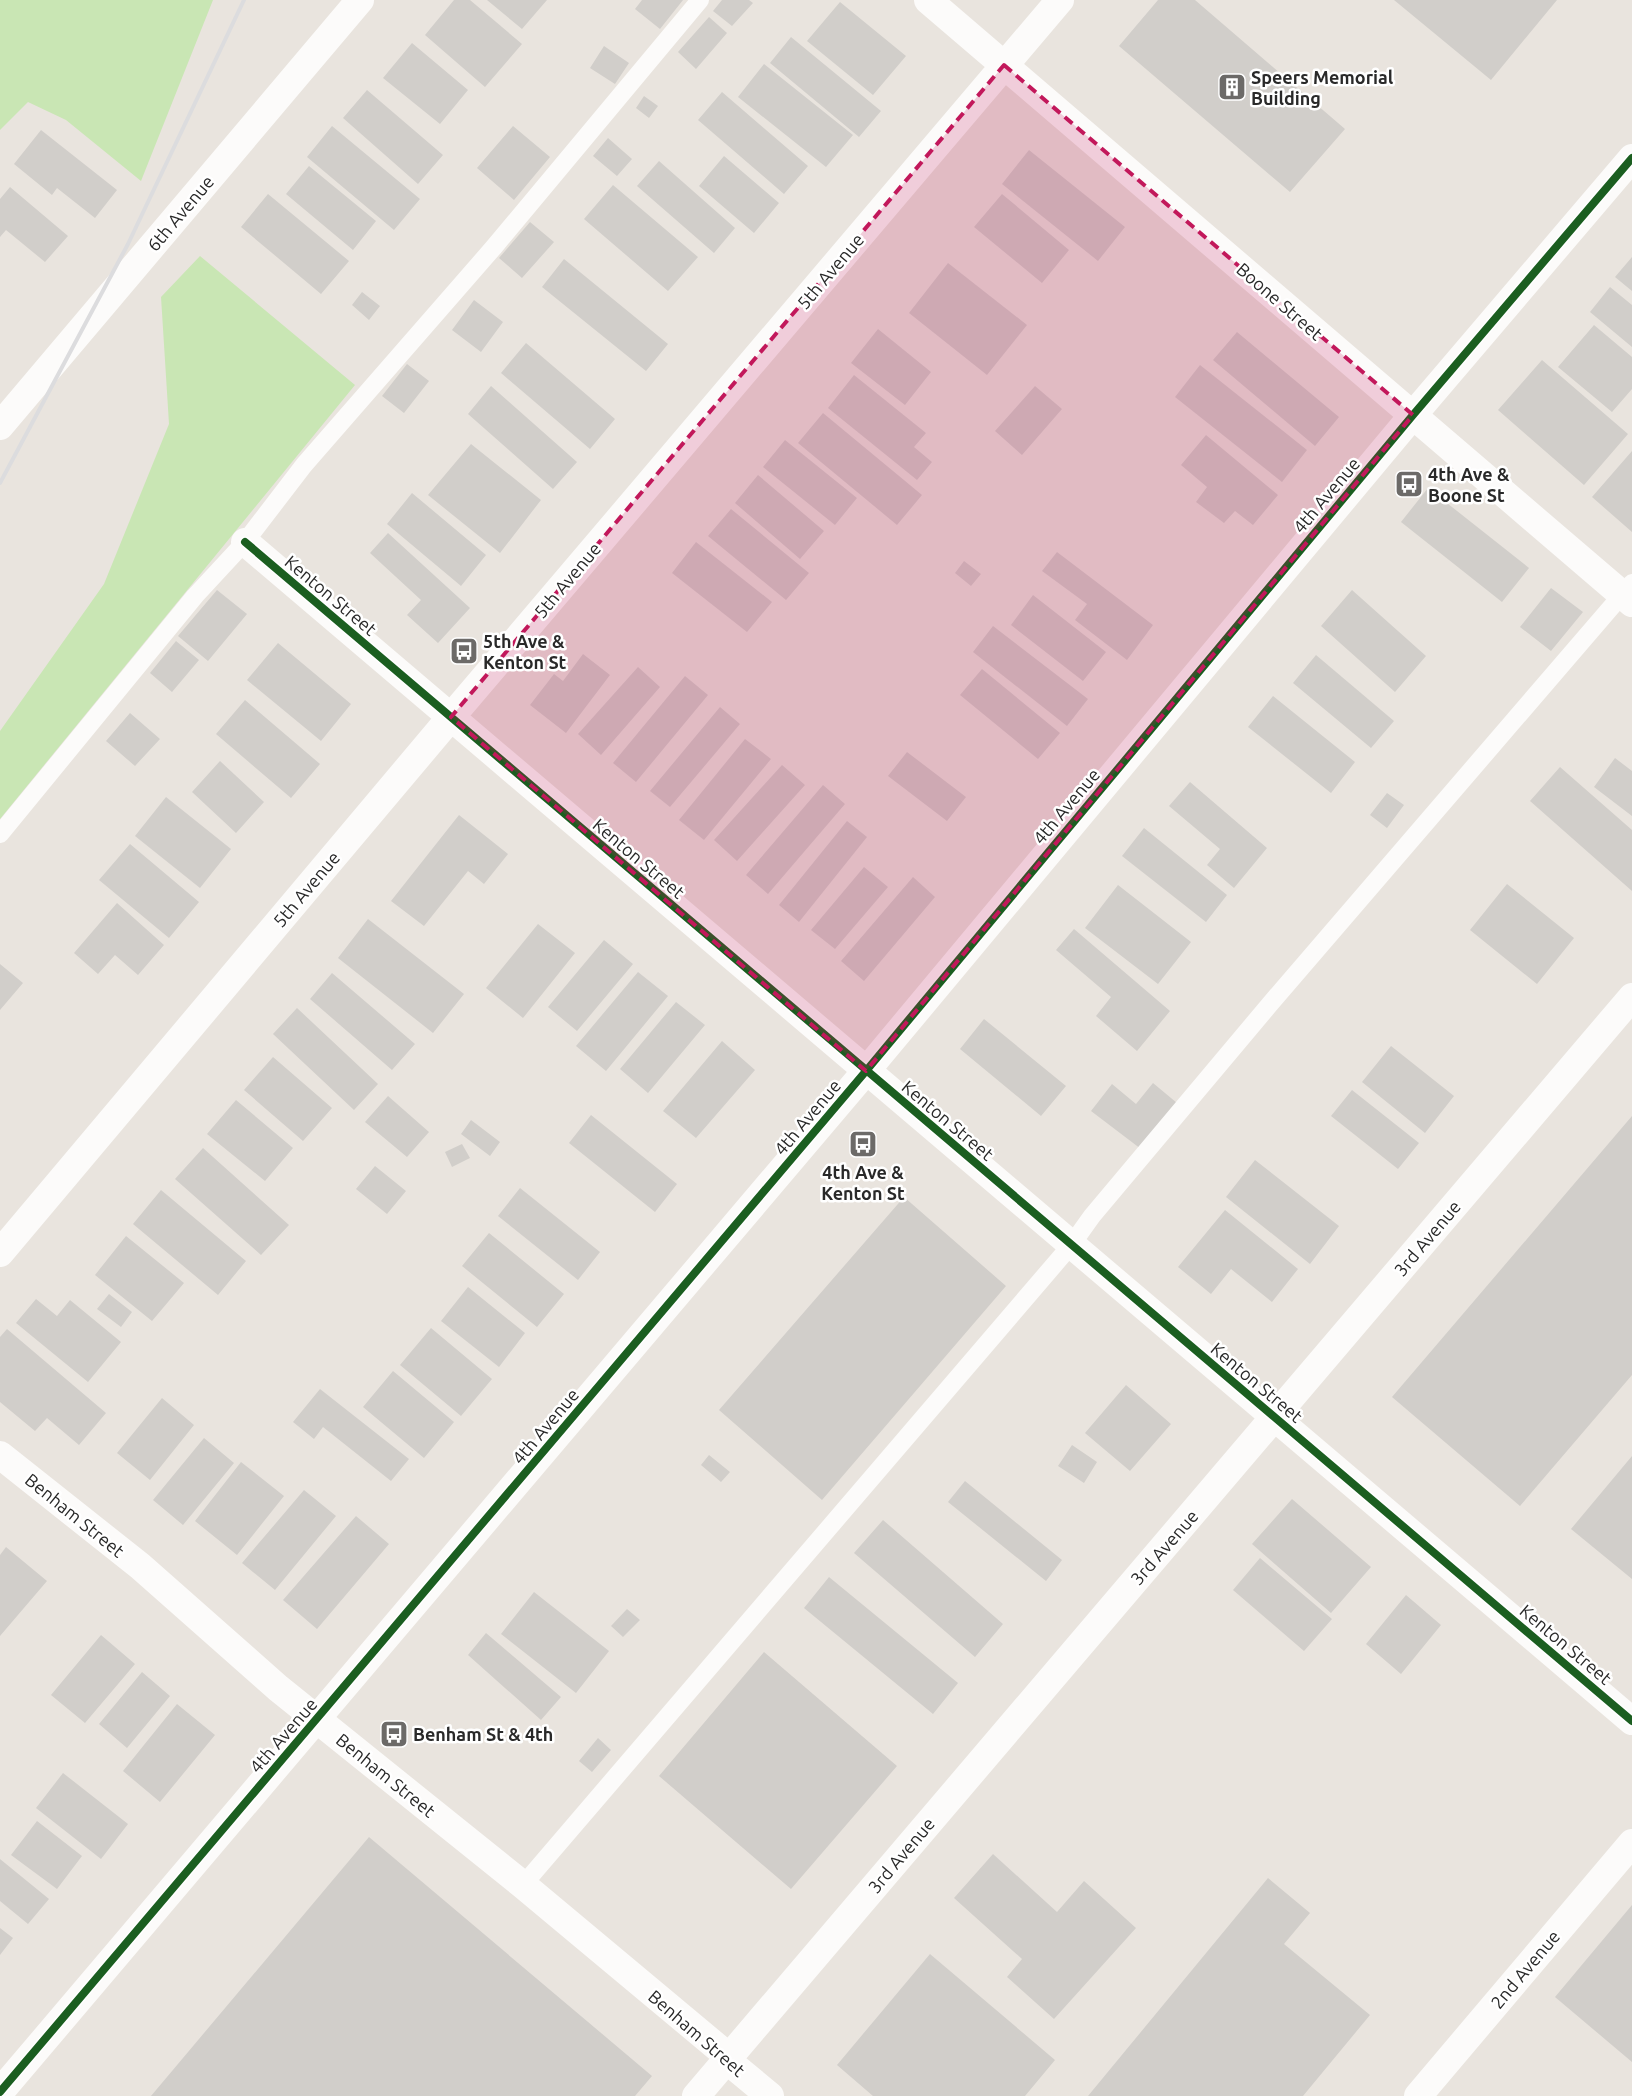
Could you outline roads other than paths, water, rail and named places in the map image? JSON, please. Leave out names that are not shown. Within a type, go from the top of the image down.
[{"type":"street","name":"6th Avenue","points":[[0,426],[360,0]]},
{"type":"street","name":"Boone Street","points":[[928,0],[1413,415],[1629,593]]},
{"type":"street","name":"5th Avenue","points":[[0,1253],[451,717],[1060,0]]},
{"type":"street","name":"4th Avenue","points":[[0,2092],[866,1071],[1413,415],[1632,158]]},
{"type":"street","name":"Kenton Street","points":[[245,542],[1632,1720]]},
{"type":"street","name":"3rd Avenue","points":[[696,2096],[1632,997]]},
{"type":"street","name":"Benham Street","points":[[0,1455],[140,1566],[317,1720],[523,1885],[729,2057],[735,2067],[770,2096]]},
{"type":"street","name":"2nd Avenue","points":[[1418,2096],[1632,1843]]},
{"type":"lane","points":[[0,834],[190,603],[245,542],[304,464],[494,247],[700,0]]},
{"type":"lane","points":[[523,1885],[1072,1244],[1092,1216],[1264,1011],[1629,593]]},
{"type":"railway","points":[[0,483],[128,244],[244,0]]},
{"type":"place","name":"Speers Memorial Building","points":[[1232,87]]},
{"type":"place","name":"4th Ave & Boone St","points":[[1409,484]]},
{"type":"place","name":"5th Ave & Kenton St","points":[[464,651]]},
{"type":"place","name":"4th Ave & Kenton St","points":[[863,1144]]},
{"type":"place","name":"Benham St & 4th","points":[[394,1734]]}]
